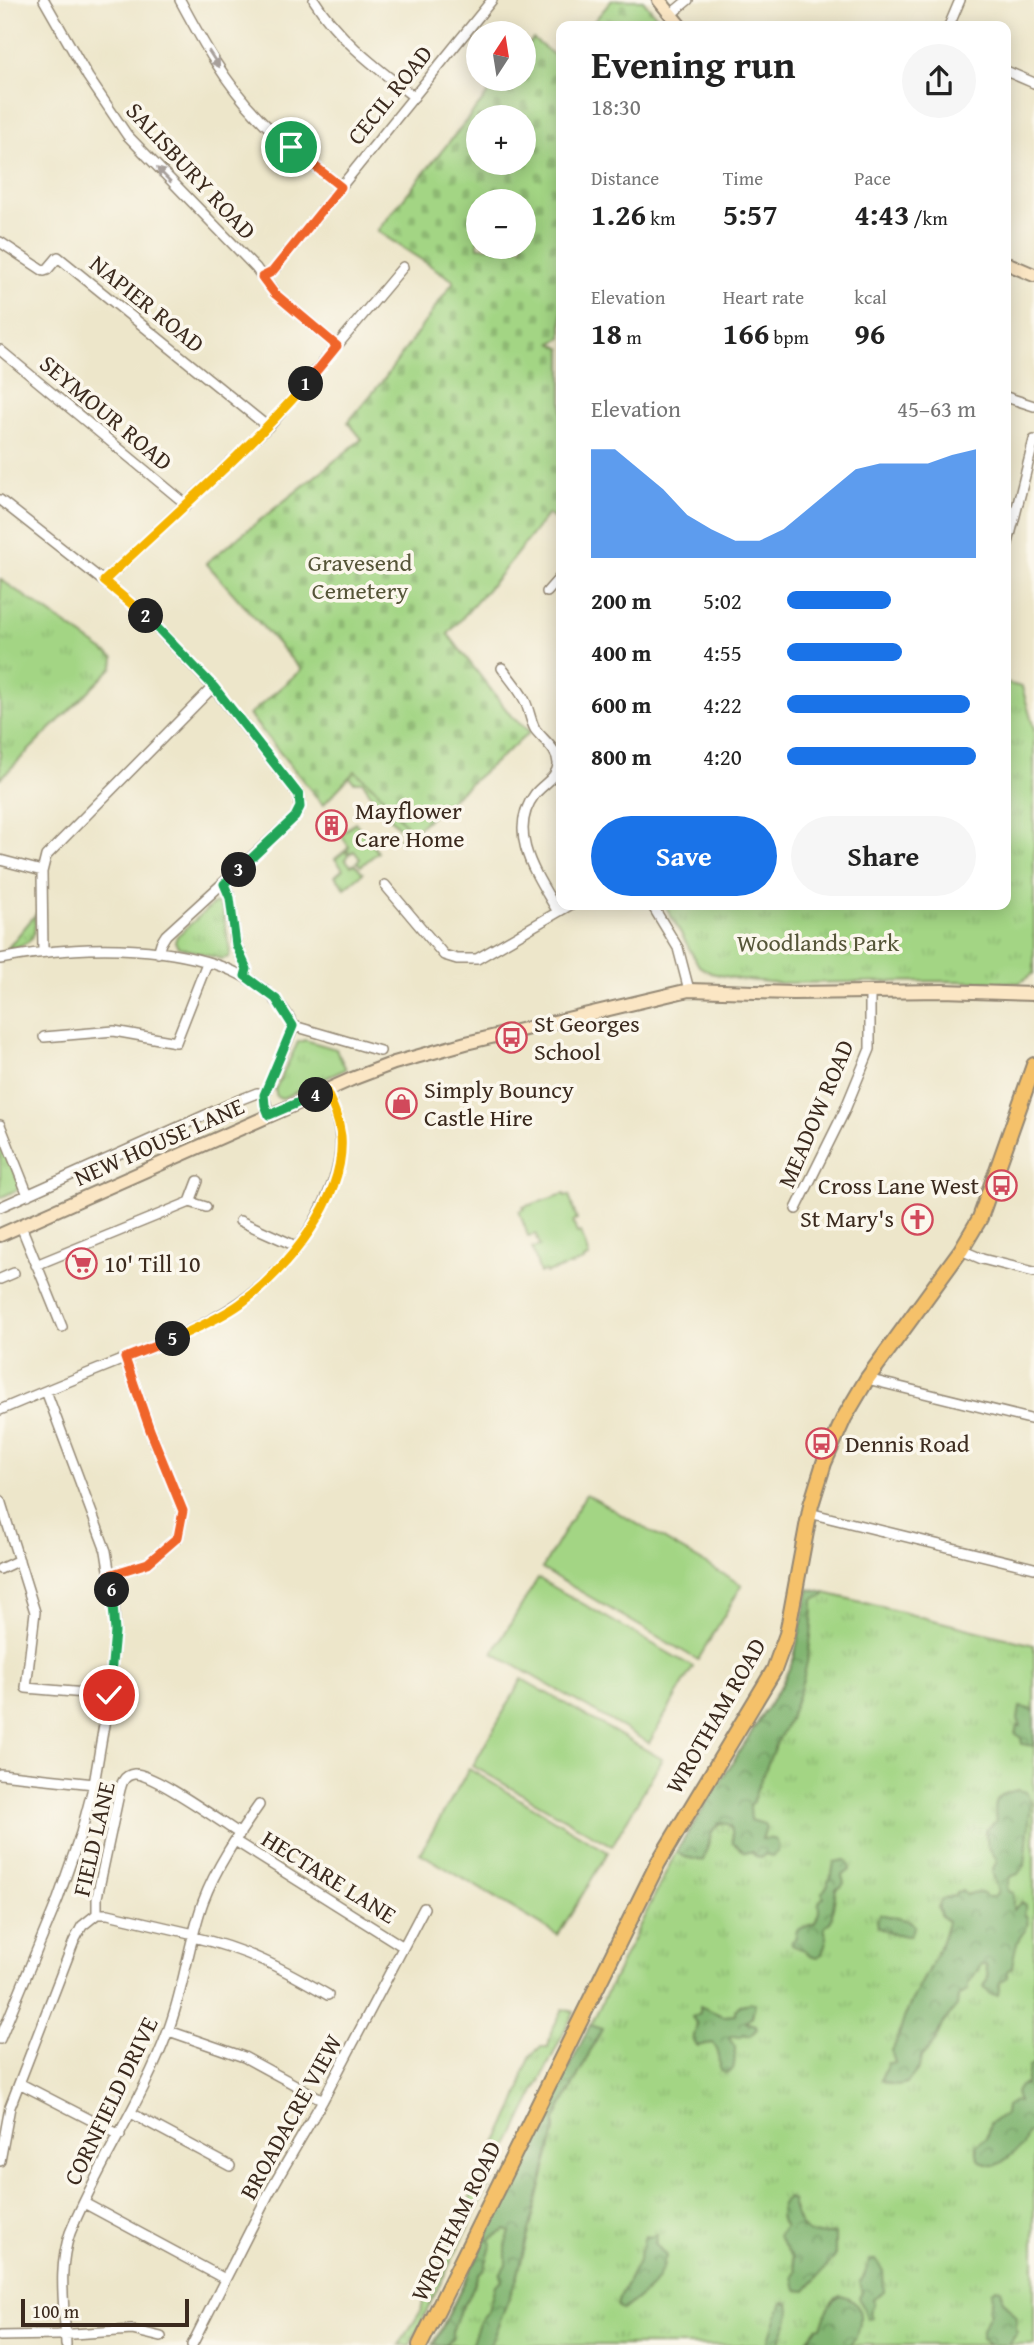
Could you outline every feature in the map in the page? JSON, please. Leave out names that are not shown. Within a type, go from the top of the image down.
[{"type":"main road","name":"WROTHAM ROAD","points":[[420,2345],[651,1877],[776,1665],[790,1617],[809,1513],[824,1463],[844,1418],[867,1379],[961,1250],[980,1218],[1034,1065]]},
{"type":"street","name":"SALISBURY ROAD","points":[[44,0],[94,88],[127,135],[262,277],[274,293],[337,346]]},
{"type":"street","points":[[180,0],[208,50],[247,105],[291,147],[341,187]]},
{"type":"street","points":[[314,0],[326,18],[356,50],[414,97]]},
{"type":"street","name":"CECIL ROAD","points":[[262,277],[272,272],[492,0]]},
{"type":"street","points":[[659,0],[675,21]]},
{"type":"street","points":[[670,15],[688,0]]},
{"type":"street","points":[[951,21],[960,0]]},
{"type":"street","points":[[1011,73],[1034,83]]},
{"type":"street","name":"NAPIER ROAD","points":[[0,242],[44,271],[58,257],[268,427]]},
{"type":"street","points":[[1011,266],[1034,275]]},
{"type":"street","points":[[104,581],[268,427],[403,267]]},
{"type":"street","name":"SEYMOUR ROAD","points":[[0,350],[187,505]]},
{"type":"street","points":[[1011,399],[1034,406]]},
{"type":"street","points":[[1011,530],[1034,440]]},
{"type":"street","points":[[1011,499],[1018,501]]},
{"type":"street","points":[[0,500],[141,610],[214,687],[296,788],[300,800],[299,810],[293,819],[166,935],[158,953]]},
{"type":"street","points":[[547,592],[556,582]]},
{"type":"street","points":[[502,668],[523,697],[534,727],[556,757]]},
{"type":"street","points":[[43,951],[42,870],[45,858],[214,687]]},
{"type":"street","points":[[556,766],[555,774],[529,804],[523,836],[529,862],[556,909]]},
{"type":"street","points":[[0,860],[42,870]]},
{"type":"street","points":[[224,884],[230,898],[236,945],[247,969],[245,976]]},
{"type":"street","points":[[384,884],[444,955],[457,959],[477,960],[561,910]]},
{"type":"street","points":[[655,910],[678,948],[689,990]]},
{"type":"street","points":[[0,959],[43,951],[100,948],[158,953],[206,963],[245,976],[276,999],[293,1026],[380,1051]]},
{"type":"street","points":[[44,1037],[114,1031],[176,1042],[206,963]]},
{"type":"street","name":"NEW HOUSE LANE","points":[[0,1235],[269,1115],[394,1063],[689,990],[793,993],[985,991],[1034,994]]},
{"type":"street","name":"MEADOW ROAD","points":[[796,1209],[844,1112],[870,1049],[870,992]]},
{"type":"street","points":[[269,1115],[264,1094],[293,1026]]},
{"type":"street","points":[[0,1410],[201,1327],[234,1308],[267,1281],[298,1247],[322,1208],[338,1167],[341,1142],[339,1125],[336,1111],[326,1091]]},
{"type":"street","name":"NEW HOUSE LANE","points":[[0,1207],[239,1100],[258,1093],[264,1094]]},
{"type":"street","points":[[0,1125],[28,1195]]},
{"type":"street","points":[[190,1202],[198,1181]]},
{"type":"street","points":[[36,1265],[190,1202],[206,1207]]},
{"type":"street","points":[[240,1221],[298,1247]]},
{"type":"street","points":[[21,1227],[62,1326]]},
{"type":"street","points":[[961,1250],[982,1259],[1034,1272]]},
{"type":"street","points":[[0,1279],[15,1273]]},
{"type":"street","points":[[109,1575],[148,1563],[158,1555],[178,1537],[183,1511],[150,1430],[125,1358]]},
{"type":"street","points":[[867,1379],[1034,1420]]},
{"type":"street","points":[[0,2039],[58,1899],[81,1833],[94,1784],[109,1695],[115,1632],[109,1561],[100,1530],[46,1391]]},
{"type":"street","points":[[0,1500],[35,1612],[26,1688],[109,1695]]},
{"type":"street","points":[[809,1513],[1034,1568]]},
{"type":"street","points":[[0,1569],[19,1560]]},
{"type":"street","points":[[0,1774],[94,1784]]},
{"type":"street","name":"FIELD LANE","points":[[97,1914],[97,1897],[119,1794],[122,1782],[128,1776],[140,1774],[152,1778],[237,1837]]},
{"type":"street","name":"CORNFIELD DRIVE","points":[[64,2338],[63,2258],[70,2233],[169,2031],[209,1888],[237,1837],[259,1805]]},
{"type":"street","name":"HECTARE LANE","points":[[237,1837],[402,1946]]},
{"type":"street","name":"BROADACRE VIEW","points":[[192,2345],[270,2193],[424,1908]]},
{"type":"street","points":[[0,2161],[10,2107],[21,2084],[22,2073],[74,1941],[82,1926],[97,1914],[108,1914],[233,1947],[275,1964],[328,1994]]},
{"type":"street","points":[[169,2031],[244,2057],[323,2099]]},
{"type":"street","points":[[21,2084],[120,2135]]},
{"type":"street","points":[[131,2113],[230,2165]]},
{"type":"street","points":[[83,2203],[225,2279]]},
{"type":"street","points":[[0,2336],[64,2338],[132,2330],[160,2337]]},
{"type":"green space","points":[[612,0],[643,0],[661,21],[594,21]]},
{"type":"green space","name":"Gravesend Cemetery","points":[[536,41],[556,56],[556,341],[552,343],[556,345],[556,520],[548,514],[448,634],[512,717],[530,732],[412,833],[377,790],[355,771],[323,805],[249,715],[301,670],[206,563],[362,439],[348,422],[385,378],[454,281],[377,231],[466,121],[466,175],[536,175],[536,105],[479,105],[490,91],[536,91]]},
{"type":"green space","points":[[0,579],[114,658],[113,667],[0,779]]},
{"type":"green space","name":"Woodlands Park","points":[[1011,684],[1022,687],[1034,729],[1034,973],[1019,983],[778,983],[738,979],[711,973],[699,966],[668,910],[1011,910]]},
{"type":"green space","points":[[355,771],[377,790],[409,829],[408,837],[401,843],[398,839],[404,834],[363,782],[354,782],[349,777]]},
{"type":"green space","points":[[355,822],[378,852],[361,866],[354,851],[350,854],[346,850],[349,847],[341,835]]},
{"type":"green space","points":[[345,851],[348,855],[345,859],[351,866],[355,864],[363,873],[345,888],[335,876],[343,869],[335,859]]},
{"type":"green space","points":[[217,903],[222,908],[229,957],[222,959],[178,947],[175,942],[177,936]]},
{"type":"green space","points":[[35,915],[35,930],[31,940],[7,949]]},
{"type":"green space","points":[[305,1040],[336,1049],[346,1069],[283,1098],[277,1097],[275,1090],[298,1042]]},
{"type":"green space","points":[[0,1135],[21,1188],[0,1198]]},
{"type":"green space","points":[[564,1194],[569,1195],[577,1220],[573,1222],[577,1233],[581,1232],[589,1257],[584,1261],[540,1273],[532,1248],[540,1246],[536,1234],[528,1236],[519,1211],[524,1209],[523,1207]]},
{"type":"green space","points":[[586,1494],[742,1585],[698,1660],[542,1569]]},
{"type":"green space","points":[[538,1578],[693,1667],[649,1743],[493,1653]]},
{"type":"green space","points":[[809,1589],[1034,1645],[1034,2345],[433,2345],[676,1852],[782,1684],[794,1658]]},
{"type":"green space","points":[[809,1589],[825,1593],[824,1596],[813,1599],[812,1630],[804,1675],[795,1705],[750,1806],[751,1820],[764,1824],[766,1828],[762,1839],[776,1841],[778,1851],[772,1856],[765,1854],[761,1858],[752,1852],[744,1852],[733,1843],[730,1826],[719,1823],[712,1832],[703,1861],[685,1857],[676,1852],[782,1684],[794,1658]]},
{"type":"green space","points":[[522,1679],[662,1759],[612,1846],[473,1766]]},
{"type":"green space","points":[[1020,1707],[1034,1710],[1034,1746],[1022,1744],[1021,1738],[1015,1733],[1018,1726],[1021,1726],[1018,1719]]},
{"type":"green space","points":[[469,1769],[608,1852],[558,1935],[420,1853]]},
{"type":"green space","points":[[1019,1790],[1026,1792],[1031,1801],[1025,1865],[1018,1874],[1010,1877],[1007,1886],[1008,1891],[1013,1893],[1013,1909],[1022,1902],[1026,1905],[1024,1915],[1027,1917],[1027,1924],[1014,1953],[1008,1977],[1000,1982],[998,1995],[990,1994],[984,1987],[988,1977],[986,1965],[981,1965],[968,1984],[968,1990],[958,1997],[957,2006],[942,2025],[934,2043],[921,2057],[919,2068],[907,2083],[884,2082],[881,2080],[888,2063],[895,2063],[891,2050],[905,2016],[945,1934],[948,1921],[940,1915],[938,1907],[942,1899],[955,1895],[956,1892],[962,1891],[966,1895],[974,1892],[994,1897],[998,1892],[992,1871],[997,1860],[988,1846],[985,1831],[996,1821],[995,1808],[998,1799],[1005,1793]]},
{"type":"green space","points":[[845,1860],[850,1870],[842,1876],[844,1883],[836,1889],[831,1921],[824,1928],[827,1938],[822,1954],[817,1958],[810,1956],[805,1950],[791,1945],[792,1941],[797,1930],[815,1923],[819,1902],[824,1897],[822,1893],[828,1885],[834,1862]]},
{"type":"green space","points":[[880,1914],[910,1921],[915,1926],[909,1936],[888,1932],[877,1927],[876,1920]]},
{"type":"green space","points":[[755,2003],[752,2017],[746,2022],[756,2025],[757,2029],[750,2036],[744,2034],[741,2037],[729,2038],[735,2047],[735,2061],[733,2069],[725,2073],[720,2070],[719,2056],[714,2045],[712,2043],[697,2046],[693,2040],[697,2024],[692,2017],[700,2013],[700,2006],[723,2016],[735,2015],[735,2010],[740,2005]]},
{"type":"green space","points":[[563,2009],[574,2012],[410,2345],[399,2345],[421,2311],[426,2289],[449,2250],[465,2207],[483,2176],[485,2166],[513,2109],[532,2054],[541,2047],[548,2047],[551,2032]]},
{"type":"green space","points":[[590,2025],[602,2029],[555,2120],[555,2131],[517,2278],[490,2345],[471,2345],[480,2321],[488,2311],[495,2285],[502,2280],[500,2274],[506,2264],[506,2243],[510,2232],[506,2230],[489,2240],[492,2243],[484,2270],[478,2275],[458,2315],[452,2339],[446,2345],[434,2345]]},
{"type":"green space","points":[[1034,2064],[1034,2129],[1027,2134],[1023,2146],[1002,2162],[997,2165],[985,2163],[978,2159],[976,2145],[986,2139],[990,2123],[1005,2114],[1006,2106],[1014,2101],[1019,2102],[1016,2092],[1020,2086],[1026,2084],[1029,2067]]},
{"type":"green space","points":[[788,2198],[792,2200],[804,2229],[816,2234],[835,2233],[835,2257],[806,2291],[796,2290],[793,2259],[778,2236],[785,2227],[780,2212]]},
{"type":"green space","points":[[657,2235],[655,2243],[666,2256],[659,2276],[645,2293],[623,2310],[620,2309],[617,2305],[619,2299],[639,2259],[645,2236]]},
{"type":"green space","points":[[870,2260],[876,2260],[883,2271],[884,2292],[872,2300],[872,2317],[868,2319],[859,2298],[862,2292],[859,2283]]},
{"type":"green space","points":[[996,2288],[1001,2289],[1002,2299],[1017,2317],[1018,2332],[1008,2345],[989,2345],[982,2338],[982,2329],[991,2312],[989,2309],[993,2299],[992,2292]]},
{"type":"green space","points":[[840,2296],[854,2303],[860,2316],[858,2331],[850,2345],[829,2345],[822,2341],[817,2345],[803,2345],[817,2328],[821,2327],[830,2306]]},
{"type":"green space","points":[[789,2303],[790,2310],[780,2345],[767,2345],[781,2304]]},
{"type":"place","name":"Mayflower Care Home","points":[[332,825]]},
{"type":"place","name":"St Georges School","points":[[511,1038]]},
{"type":"place","name":"Simply Bouncy Castle Hire","points":[[401,1104]]},
{"type":"place","name":"Cross Lane West","points":[[1002,1186]]},
{"type":"place","name":"St Mary's","points":[[917,1219]]},
{"type":"place","name":"10' Till 10","points":[[81,1264]]},
{"type":"place","name":"Dennis Road","points":[[822,1444]]},
{"type":"route","points":[[109,1695],[115,1632],[114,1601],[109,1575],[148,1563],[178,1537],[183,1511],[150,1430],[125,1358],[207,1324],[234,1308],[259,1288],[308,1233],[330,1191],[340,1160],[339,1125],[336,1111],[326,1091],[269,1115],[266,1108],[264,1095],[292,1035],[293,1026],[276,999],[245,976],[247,969],[236,945],[230,898],[224,884],[295,817],[300,807],[299,795],[214,687],[141,610],[104,581],[272,423],[337,346],[274,293],[262,277],[272,272],[341,187],[291,147]]}]
